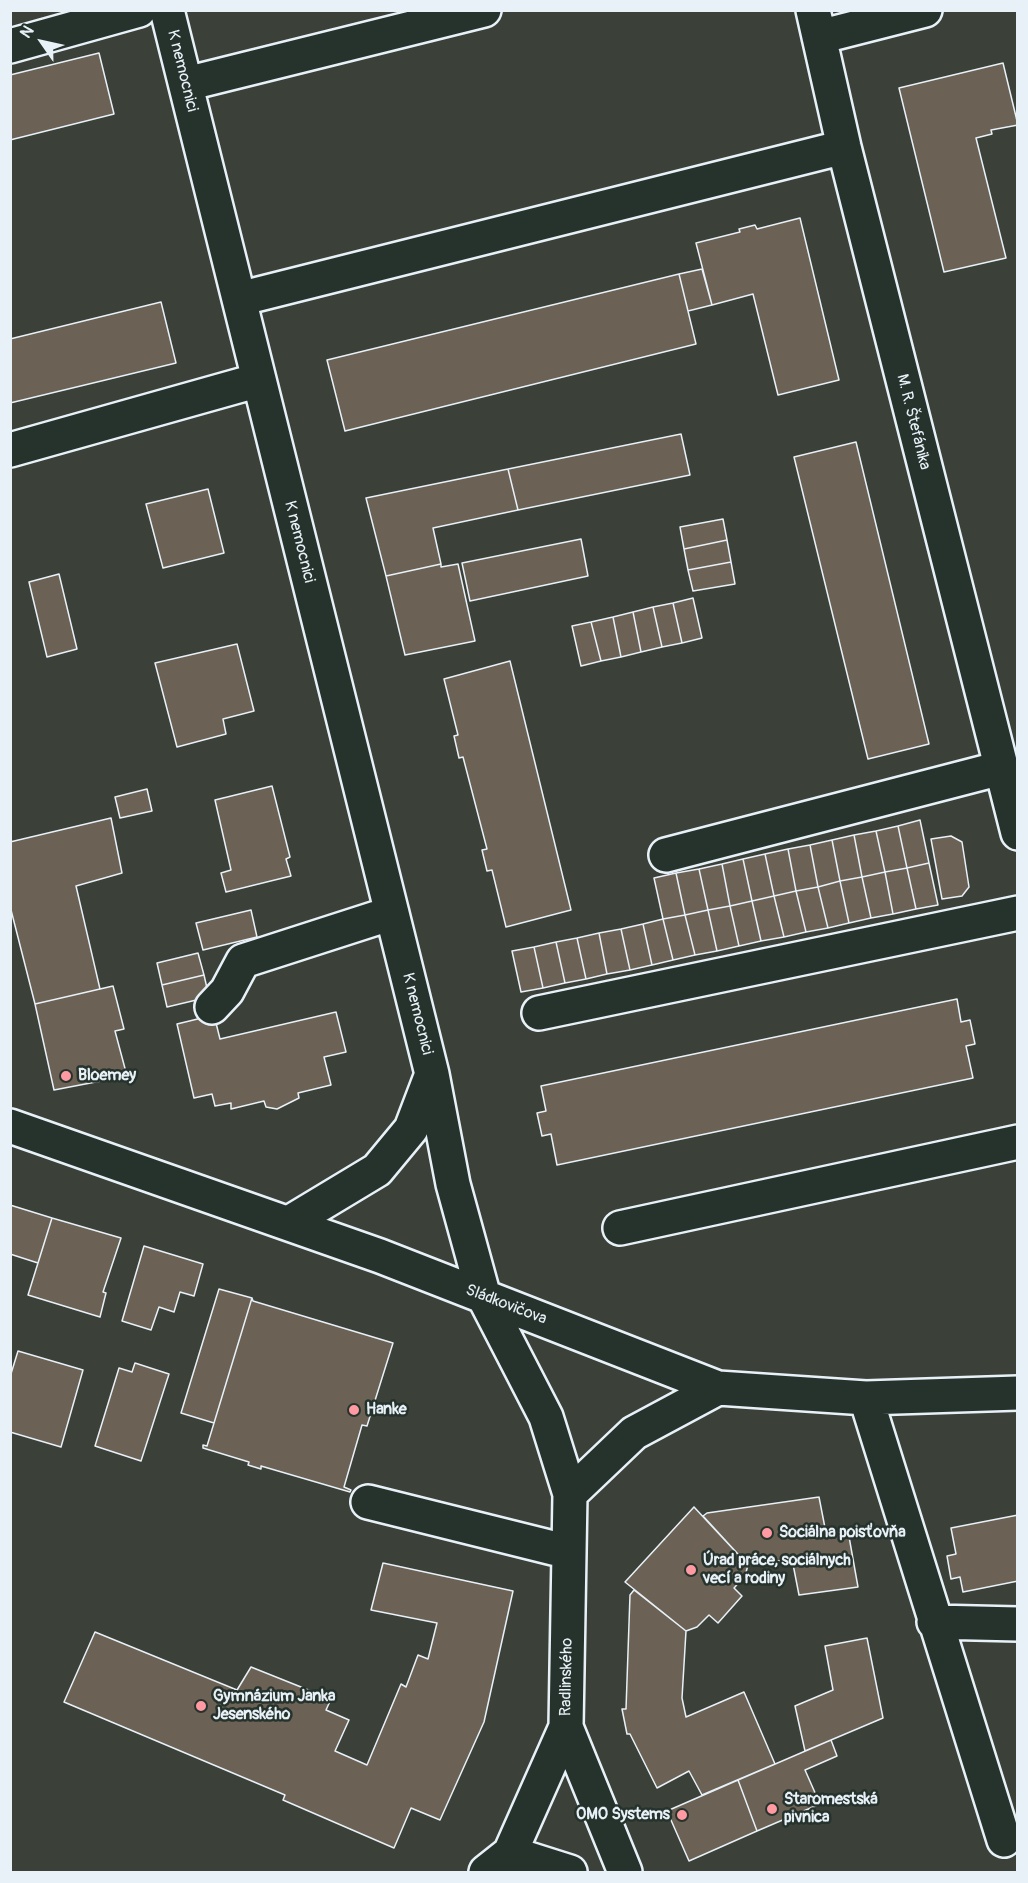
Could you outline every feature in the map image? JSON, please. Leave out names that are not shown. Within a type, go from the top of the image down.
[{"type":"street","points":[[10,46],[139,10]]},
{"type":"street","name":"K nemocnici","points":[[167,10],[432,1074],[453,1184],[484,1296]]},
{"type":"street","points":[[186,84],[484,10]]},
{"type":"street","points":[[816,24],[925,10]]},
{"type":"street","name":"M. R. Štefánika","points":[[816,24],[844,147],[1017,833]]},
{"type":"street","points":[[239,299],[844,147]]},
{"type":"street","points":[[10,450],[259,380]]},
{"type":"street","points":[[666,855],[1001,768]]},
{"type":"street","points":[[212,1007],[226,991],[243,961],[392,913]]},
{"type":"street","points":[[539,1012],[1017,913]]},
{"type":"street","name":"K nemocnici","points":[[289,1223],[377,1170],[411,1129],[432,1074]]},
{"type":"street","name":"Sládkovičova","points":[[10,1126],[289,1223],[484,1296],[718,1388],[867,1398],[1017,1393]]},
{"type":"street","points":[[620,1228],[1017,1142]]},
{"type":"street","name":"Radlinského","points":[[484,1296],[546,1417],[570,1494],[566,1728],[498,1863]]},
{"type":"street","points":[[570,1494],[634,1433],[718,1388]]},
{"type":"street","points":[[867,1398],[934,1622],[1004,1840]]},
{"type":"street","points":[[368,1503],[569,1552]]},
{"type":"street","points":[[934,1622],[1017,1624]]},
{"type":"street","points":[[566,1728],[626,1872]]},
{"type":"street","points":[[498,1863],[570,1872]]},
{"type":"building","points":[[99,53],[114,114],[10,140],[10,75]]},
{"type":"building","points":[[1003,63],[1018,125],[991,130],[992,134],[976,138],[1006,258],[944,272],[899,88]]},
{"type":"building","points":[[800,218],[839,380],[778,395],[753,294],[712,305],[696,243],[740,232],[739,229],[755,225],[757,229]]},
{"type":"building","points":[[702,269],[712,305],[688,311],[679,274]]},
{"type":"building","points":[[679,274],[696,344],[345,431],[327,360]]},
{"type":"building","points":[[161,302],[176,363],[10,403],[10,339]]},
{"type":"building","points":[[681,434],[690,475],[518,510],[508,469]]},
{"type":"building","points":[[856,442],[929,744],[868,759],[794,457]]},
{"type":"building","points":[[508,469],[518,510],[433,528],[441,564],[386,576],[366,498]]},
{"type":"building","points":[[208,489],[224,553],[163,568],[146,504]]},
{"type":"building","points":[[723,519],[727,540],[684,549],[680,527]]},
{"type":"building","points":[[581,539],[588,576],[470,601],[462,563]]},
{"type":"building","points":[[727,540],[731,562],[688,570],[684,549]]},
{"type":"building","points":[[731,562],[735,584],[693,591],[688,570]]},
{"type":"building","points":[[441,564],[441,567],[458,564],[475,641],[405,655],[386,576]]},
{"type":"building","points":[[59,574],[77,649],[47,657],[29,582]]},
{"type":"building","points":[[693,598],[702,638],[682,643],[673,603]]},
{"type":"building","points":[[673,603],[682,643],[662,647],[653,607]]},
{"type":"building","points":[[653,607],[662,647],[641,652],[633,612]]},
{"type":"building","points":[[633,612],[641,652],[621,657],[613,617]]},
{"type":"building","points":[[613,617],[621,657],[601,661],[591,622]]},
{"type":"building","points":[[591,622],[601,661],[581,666],[572,626]]},
{"type":"building","points":[[237,644],[254,711],[223,719],[226,734],[177,747],[155,663]]},
{"type":"building","points":[[510,661],[571,910],[506,927],[492,870],[487,871],[482,850],[487,849],[463,757],[459,758],[454,736],[458,735],[444,679]]},
{"type":"building","points":[[272,786],[290,857],[286,859],[291,876],[226,892],[221,873],[231,870],[215,800]]},
{"type":"building","points":[[147,789],[152,811],[120,818],[115,797]]},
{"type":"building","points":[[111,818],[122,873],[76,886],[100,989],[35,1004],[10,906],[10,842]]},
{"type":"building","points":[[920,820],[929,863],[907,868],[898,826]]},
{"type":"building","points":[[898,826],[907,868],[885,872],[876,831]]},
{"type":"building","points":[[876,831],[885,872],[862,877],[854,835]]},
{"type":"building","points":[[854,835],[862,877],[840,881],[832,840]]},
{"type":"building","points":[[951,836],[962,842],[969,887],[962,896],[942,899],[931,839]]},
{"type":"building","points":[[832,840],[840,881],[818,887],[810,845]]},
{"type":"building","points":[[810,845],[818,887],[796,891],[788,849]]},
{"type":"building","points":[[788,849],[796,891],[774,896],[765,854]]},
{"type":"building","points":[[765,854],[774,896],[752,901],[743,859]]},
{"type":"building","points":[[743,859],[752,901],[730,906],[722,864]]},
{"type":"building","points":[[929,863],[938,905],[916,909],[907,868]]},
{"type":"building","points":[[722,864],[730,906],[708,910],[699,869]]},
{"type":"building","points":[[907,868],[916,909],[893,914],[885,872]]},
{"type":"building","points":[[699,869],[708,910],[685,915],[676,873]]},
{"type":"building","points":[[885,872],[893,914],[871,918],[862,877]]},
{"type":"building","points":[[676,873],[685,915],[663,919],[654,878]]},
{"type":"building","points":[[862,877],[871,918],[849,923],[840,881]]},
{"type":"building","points":[[840,881],[849,923],[828,928],[818,887]]},
{"type":"building","points":[[818,887],[828,928],[806,932],[796,891]]},
{"type":"building","points":[[796,891],[806,932],[784,937],[774,896]]},
{"type":"building","points":[[774,896],[784,937],[761,941],[752,901]]},
{"type":"building","points":[[752,901],[761,941],[739,946],[730,906]]},
{"type":"building","points":[[730,906],[739,946],[717,951],[708,910]]},
{"type":"building","points":[[251,910],[257,937],[203,950],[196,923]]},
{"type":"building","points":[[708,910],[717,951],[695,955],[685,915]]},
{"type":"building","points":[[685,915],[695,955],[673,960],[663,919]]},
{"type":"building","points":[[663,919],[673,960],[652,965],[643,924]]},
{"type":"building","points":[[643,924],[652,965],[630,970],[621,929]]},
{"type":"building","points":[[621,929],[630,970],[607,974],[599,933]]},
{"type":"building","points":[[599,933],[607,974],[586,979],[577,938]]},
{"type":"building","points":[[577,938],[586,979],[565,983],[556,942]]},
{"type":"building","points":[[556,942],[565,983],[543,988],[534,947]]},
{"type":"building","points":[[534,947],[543,988],[521,992],[512,951]]},
{"type":"building","points":[[198,953],[204,975],[162,985],[157,963]]},
{"type":"building","points":[[204,975],[209,997],[167,1007],[162,985]]},
{"type":"building","points":[[113,986],[124,1029],[115,1031],[127,1076],[54,1090],[35,1004]]},
{"type":"building","points":[[957,999],[961,1022],[970,1020],[975,1044],[966,1046],[973,1078],[557,1165],[551,1134],[542,1136],[537,1113],[546,1111],[541,1086]]},
{"type":"building","points":[[336,1012],[346,1052],[324,1057],[331,1085],[298,1093],[299,1098],[277,1109],[266,1107],[264,1101],[231,1109],[231,1103],[215,1106],[212,1094],[194,1098],[177,1024],[214,1015],[220,1039]]},
{"type":"building","points":[[10,1205],[52,1218],[38,1263],[10,1254]]},
{"type":"building","points":[[52,1218],[121,1238],[103,1292],[106,1293],[100,1317],[28,1295]]},
{"type":"building","points":[[144,1246],[203,1264],[194,1296],[180,1292],[174,1312],[159,1307],[151,1330],[122,1321]]},
{"type":"building","points":[[219,1289],[252,1298],[214,1423],[181,1413]]},
{"type":"building","points":[[252,1298],[253,1301],[393,1343],[367,1426],[362,1425],[344,1487],[351,1490],[350,1492],[261,1466],[261,1469],[248,1465],[249,1462],[203,1448],[203,1445],[207,1446]]},
{"type":"building","points":[[18,1351],[83,1370],[61,1447],[10,1432],[10,1377]]},
{"type":"building","points":[[135,1363],[169,1374],[141,1461],[95,1446],[119,1368],[132,1372]]},
{"type":"building","points":[[819,1497],[826,1533],[848,1531],[858,1587],[799,1595],[792,1559],[748,1565],[703,1516],[707,1513]]},
{"type":"building","name":"Úrad práce, sociálnych vecí a rodiny","points":[[694,1507],[748,1565],[745,1576],[734,1588],[742,1596],[718,1623],[709,1615],[697,1627],[686,1631],[625,1582]]},
{"type":"building","points":[[1018,1515],[1018,1581],[963,1592],[960,1577],[951,1579],[947,1556],[956,1554],[951,1528]]},
{"type":"building","name":"Gymnázium Janka Jesenského","points":[[383,1563],[513,1591],[484,1722],[440,1820],[411,1808],[394,1848],[283,1800],[285,1795],[64,1702],[95,1632],[237,1690],[251,1667],[331,1699],[326,1710],[349,1720],[335,1751],[367,1765],[401,1684],[406,1687],[418,1655],[428,1659],[437,1623],[371,1610]]},
{"type":"building","points":[[634,1590],[686,1631],[682,1698],[686,1717],[744,1692],[775,1764],[702,1795],[689,1771],[657,1788],[630,1734],[627,1734],[622,1709],[626,1709],[630,1595]]},
{"type":"building","points":[[867,1638],[883,1718],[805,1751],[795,1706],[833,1690],[825,1646]]},
{"type":"building","points":[[831,1740],[837,1756],[805,1770],[820,1804],[757,1831],[738,1780]]},
{"type":"building","points":[[738,1780],[757,1831],[689,1861],[667,1811]]},
{"type":"place","name":"Bloemey","points":[[66,1076]]},
{"type":"place","name":"Hanke","points":[[354,1410]]},
{"type":"place","name":"Sociálna poisťovňa","points":[[767,1533]]},
{"type":"place","name":"Úrad práce, sociálnych vecí a rodiny","points":[[691,1570]]},
{"type":"place","name":"Gymnázium Janka Jesenského","points":[[201,1706]]},
{"type":"place","name":"Staromestská pivnica","points":[[772,1809]]},
{"type":"place","name":"OMO Systems","points":[[682,1815]]}]
